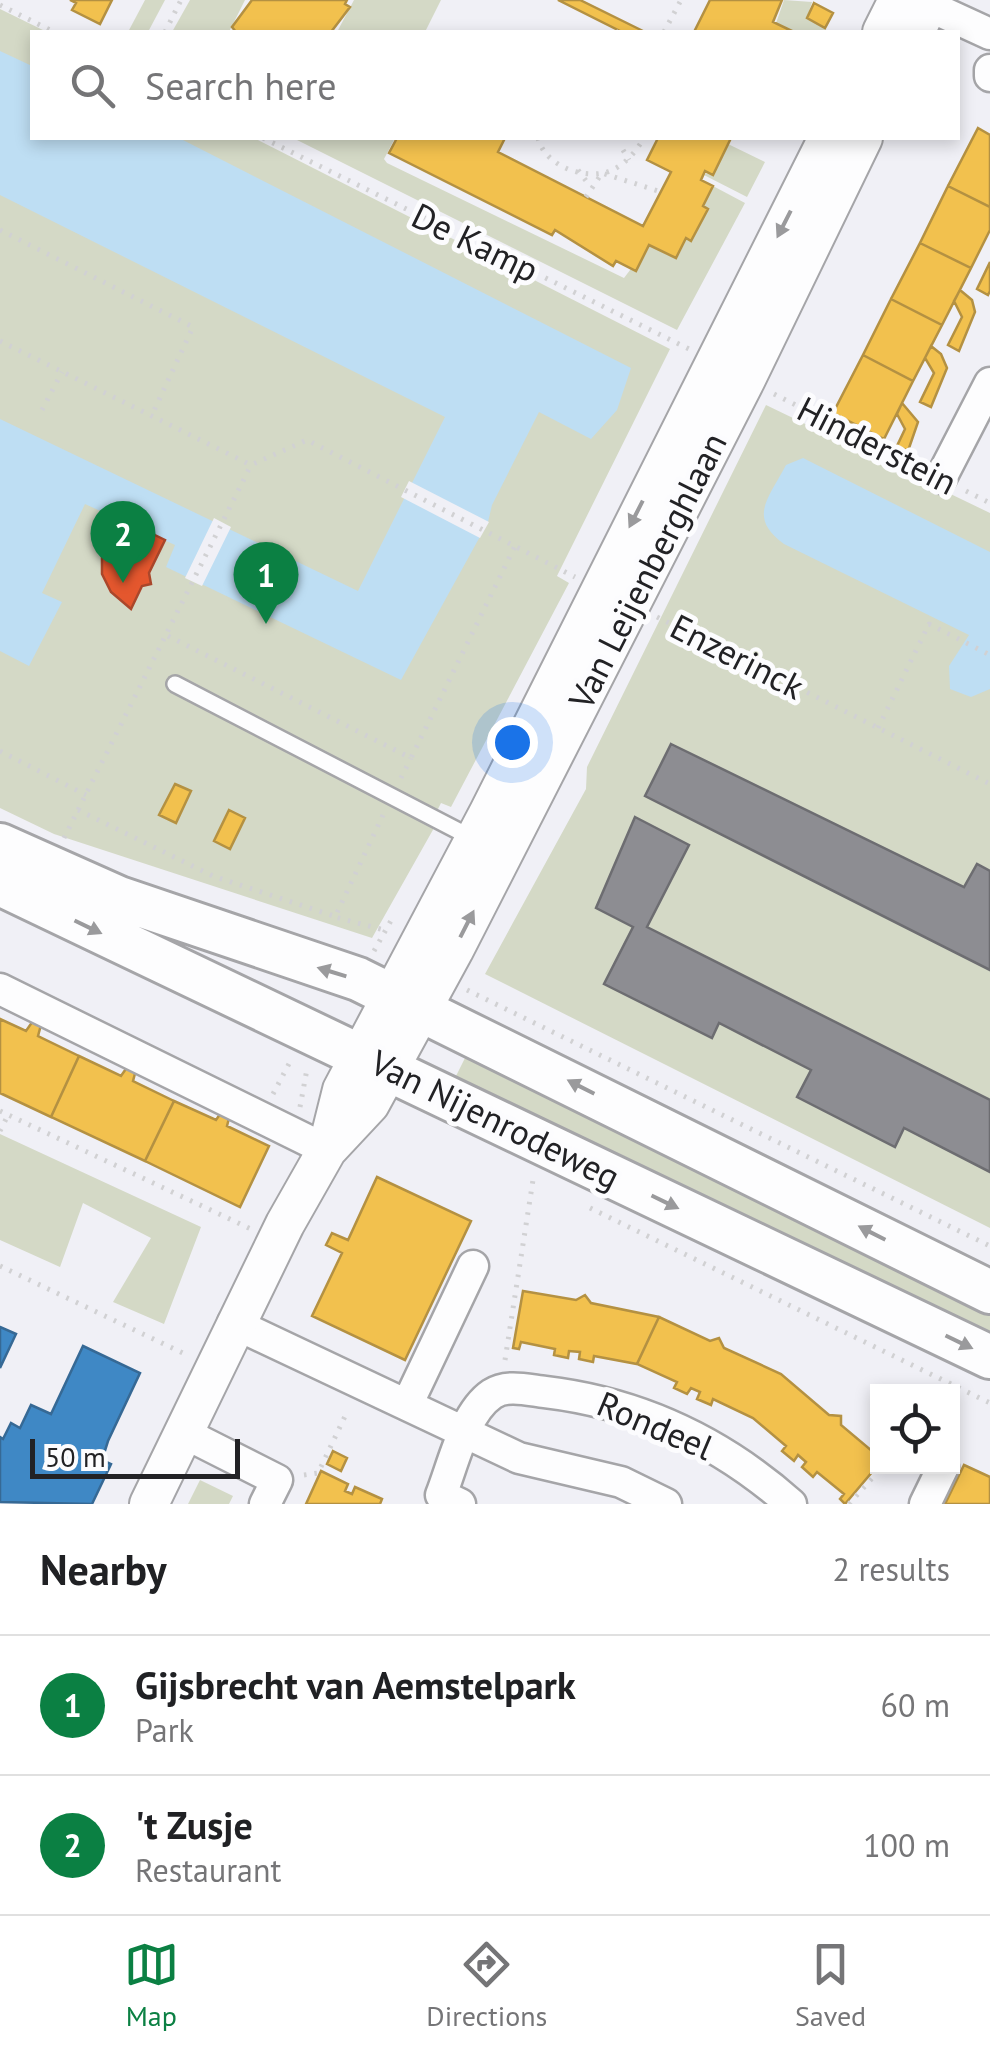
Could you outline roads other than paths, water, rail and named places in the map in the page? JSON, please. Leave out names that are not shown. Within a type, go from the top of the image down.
[{"type":"main road","name":"Van Nijenrodeweg","points":[[0,845],[119,898],[358,980],[418,982],[990,1292]]},
{"type":"main road","name":"Van Nijenrodeweg","points":[[0,884],[990,1357]]},
{"type":"street","points":[[885,30],[918,8],[990,34]]},
{"type":"street","name":"Van Leijenberghlaan","points":[[149,1504],[233,1323],[327,1150],[334,1108],[375,1061],[614,596],[827,140]]},
{"type":"street","name":"Van Leijenberghlaan","points":[[614,596],[790,292],[861,140]]},
{"type":"street","points":[[940,478],[990,382]]},
{"type":"street","points":[[0,989],[327,1150]]},
{"type":"street","points":[[407,1405],[473,1266]]},
{"type":"street","name":"Rondeel","points":[[233,1323],[518,1458],[604,1476],[666,1504]]},
{"type":"street","name":"Rondeel","points":[[465,1432],[484,1403],[511,1388],[590,1397],[638,1412],[712,1446],[791,1504]]},
{"type":"street","points":[[182,1432],[271,1492]]},
{"type":"street","points":[[446,1501],[465,1432]]},
{"type":"street","points":[[926,1504],[939,1474]]},
{"type":"lane","points":[[175,684],[394,794],[488,847]]},
{"type":"water","points":[[0,51],[30,65],[30,140],[183,140],[631,368],[617,410],[591,439],[539,412],[492,505],[488,522],[401,680],[166,567],[175,545],[85,504],[42,593],[62,602],[29,666],[0,651],[0,419],[358,591],[445,417],[0,195]]},
{"type":"water","points":[[803,458],[990,552],[990,689],[971,697],[950,689],[949,666],[969,635],[784,544],[773,534],[764,516],[768,497],[786,465]]},
{"type":"place","name":"'t Zusje","points":[[123,583]]},
{"type":"place","name":"Gijsbrecht van Aemstelpark","points":[[266,624]]}]
